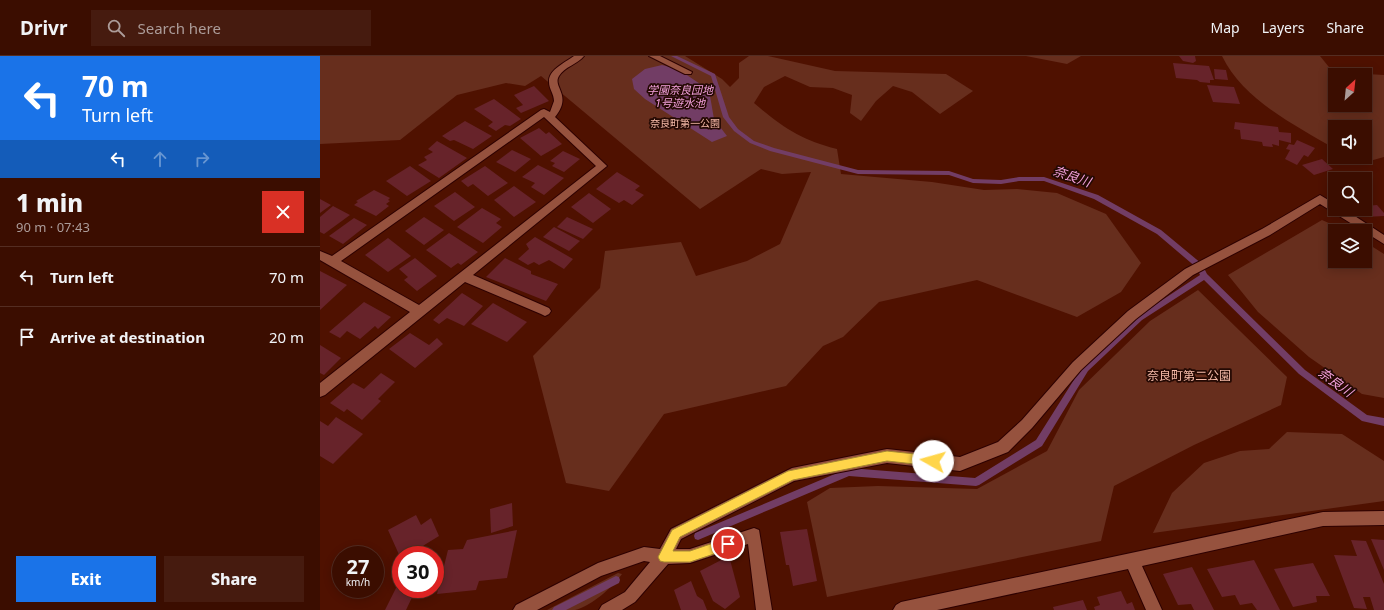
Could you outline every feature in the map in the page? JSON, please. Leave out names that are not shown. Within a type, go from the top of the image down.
[{"type":"street","points":[[550,118],[559,107],[561,100],[552,82],[555,76],[580,56]]},
{"type":"street","points":[[653,56],[688,72]]},
{"type":"street","points":[[320,391],[602,166],[544,112],[333,261]]},
{"type":"street","points":[[607,610],[630,597],[664,557],[676,534],[792,475],[887,456],[960,464],[1003,447],[1027,424],[1077,366],[1132,315],[1189,272],[1266,232],[1320,199],[1384,240]]},
{"type":"street","points":[[320,255],[419,311]]},
{"type":"street","points":[[463,276],[545,311]]},
{"type":"street","points":[[901,610],[1323,519],[1384,518]]},
{"type":"street","points":[[521,610],[598,570],[644,554],[664,557],[690,556],[754,535],[764,610]]},
{"type":"street","points":[[1132,559],[1154,610]]},
{"type":"green space","name":"奈良町第一公園","points":[[320,56],[685,56],[722,79],[730,87],[739,78],[739,63],[749,56],[768,56],[835,71],[946,74],[973,91],[940,114],[912,92],[893,86],[876,101],[861,121],[850,113],[852,95],[833,88],[810,87],[785,76],[764,87],[754,103],[792,132],[837,149],[841,174],[932,182],[984,190],[1017,189],[1057,193],[1106,214],[1141,263],[1121,292],[1077,317],[977,280],[879,302],[843,337],[823,346],[786,386],[664,414],[609,491],[566,483],[533,356],[600,288],[605,251],[681,242],[696,276],[747,261],[780,244],[811,172],[782,174],[761,169],[700,209],[541,76],[525,86],[506,83],[457,95],[400,140],[320,144]]},
{"type":"green space","points":[[1026,56],[1081,56],[1067,64]]},
{"type":"green space","points":[[1222,56],[1320,56],[1330,68],[1328,68],[1328,112],[1372,112],[1372,74],[1384,75],[1384,157],[1372,160],[1372,120],[1328,120],[1328,145],[1271,110],[1243,86],[1231,72]]},
{"type":"green space","points":[[1322,220],[1331,224],[1328,224],[1328,268],[1372,268],[1372,246],[1384,254],[1384,398],[1362,394],[1309,357],[1258,312],[1228,275]]},
{"type":"green space","name":"奈良町第二公園","points":[[1198,290],[1287,377],[1281,405],[1194,445],[1114,486],[1101,541],[827,597],[807,502],[830,488],[878,486],[977,489],[1047,451],[1079,390],[1150,321]]},
{"type":"green space","points":[[1287,432],[1342,434],[1384,461],[1384,501],[1153,533],[1172,493],[1204,463],[1240,451],[1269,449]]},
{"type":"green space","points":[[618,573],[622,574],[601,595],[588,605],[575,610],[547,610]]},
{"type":"water","name":"学園奈良団地 1号遊水池","points":[[662,65],[678,69],[709,90],[714,119],[727,136],[712,142],[645,99],[634,89],[632,79],[645,69]]},
{"type":"building","points":[[1179,56],[1195,56],[1196,61],[1193,63],[1183,61]]},
{"type":"building","points":[[1173,63],[1209,66],[1214,80],[1210,80],[1210,83],[1176,78]]},
{"type":"building","points":[[1214,69],[1226,70],[1228,80],[1215,79]]},
{"type":"building","points":[[1207,85],[1234,87],[1240,104],[1213,102]]},
{"type":"building","points":[[534,86],[549,101],[521,113],[516,108],[523,105],[514,95]]},
{"type":"building","points":[[494,99],[521,119],[510,126],[505,125],[496,131],[488,126],[493,122],[474,109]]},
{"type":"building","points":[[465,121],[492,136],[473,149],[454,140],[450,141],[442,136]]},
{"type":"building","points":[[1235,122],[1278,127],[1279,132],[1291,133],[1291,143],[1279,140],[1279,146],[1272,144],[1273,147],[1263,146],[1262,142],[1241,139],[1240,130],[1234,129]]},
{"type":"building","points":[[539,128],[546,134],[549,132],[562,144],[541,156],[520,138]]},
{"type":"building","points":[[1297,140],[1315,148],[1308,157],[1304,155],[1297,165],[1285,159],[1290,150],[1286,149],[1289,144],[1294,145]]},
{"type":"building","points":[[437,141],[467,158],[439,178],[418,165],[427,160],[424,157],[433,152],[428,149]]},
{"type":"building","points":[[512,150],[531,159],[515,172],[496,162]]},
{"type":"building","points":[[563,151],[580,159],[564,172],[552,166],[555,163],[550,161]]},
{"type":"building","points":[[1322,159],[1333,169],[1314,175],[1302,165]]},
{"type":"building","points":[[538,165],[564,178],[544,195],[531,187],[535,183],[522,177]]},
{"type":"building","points":[[410,166],[431,181],[407,196],[386,181]]},
{"type":"building","points":[[485,166],[508,183],[488,196],[473,184],[468,187],[461,181]]},
{"type":"building","points":[[617,172],[640,186],[635,190],[644,195],[632,205],[624,200],[619,203],[596,189]]},
{"type":"building","points":[[514,186],[536,202],[514,217],[494,200]]},
{"type":"building","points":[[374,190],[390,198],[388,200],[390,201],[386,204],[389,206],[376,216],[354,205],[358,202],[356,201]]},
{"type":"building","points":[[455,192],[475,207],[454,221],[434,206]]},
{"type":"building","points":[[589,193],[611,209],[593,223],[571,207]]},
{"type":"building","points":[[320,199],[331,205],[320,213]]},
{"type":"building","points":[[1372,205],[1377,205],[1384,213],[1384,216],[1365,217],[1364,216],[1372,216]]},
{"type":"building","points":[[333,206],[350,215],[324,234],[320,232],[320,217]]},
{"type":"building","points":[[482,208],[501,219],[496,223],[502,227],[483,243],[457,227]]},
{"type":"building","points":[[424,217],[444,230],[424,245],[405,231]]},
{"type":"building","points":[[567,217],[593,229],[583,239],[557,227]]},
{"type":"building","points":[[354,218],[367,225],[343,244],[329,236]]},
{"type":"building","points":[[554,227],[580,241],[569,251],[543,237]]},
{"type":"building","points":[[449,233],[478,252],[461,265],[458,263],[451,268],[426,250]]},
{"type":"building","points":[[535,237],[573,259],[564,269],[549,260],[539,265],[534,262],[528,265],[518,259],[529,249],[526,244]]},
{"type":"building","points":[[388,238],[411,256],[388,272],[365,255]]},
{"type":"building","points":[[415,258],[437,276],[417,291],[404,280],[408,277],[399,269]]},
{"type":"building","points":[[505,258],[531,271],[531,274],[558,284],[546,301],[486,277]]},
{"type":"building","points":[[320,271],[347,285],[320,310]]},
{"type":"building","points":[[462,293],[483,306],[464,326],[447,318],[439,324],[433,320]]},
{"type":"building","points":[[364,302],[391,317],[378,329],[375,326],[360,339],[347,331],[340,338],[329,332]]},
{"type":"building","points":[[493,303],[527,322],[507,342],[471,324]]},
{"type":"building","points":[[410,333],[429,345],[437,338],[443,344],[415,368],[389,349]]},
{"type":"building","points":[[320,345],[341,358],[324,375],[320,373]]},
{"type":"building","points":[[381,373],[395,382],[378,399],[381,401],[362,420],[347,409],[344,412],[330,403],[353,383],[364,389]]},
{"type":"building","points":[[336,417],[363,434],[333,464],[320,456],[320,421],[328,426]]},
{"type":"building","points":[[512,503],[513,526],[491,533],[490,509]]},
{"type":"building","points":[[416,515],[421,525],[431,518],[439,536],[423,546],[395,546],[388,530]]},
{"type":"building","points":[[807,529],[817,581],[793,586],[789,565],[786,565],[780,532]]},
{"type":"building","points":[[517,530],[507,578],[479,581],[476,590],[444,593],[444,566],[448,550],[463,549],[467,540]]},
{"type":"building","points":[[1371,539],[1384,540],[1384,570]]},
{"type":"building","points":[[1351,540],[1366,541],[1384,584],[1384,610],[1374,610],[1370,597],[1363,597],[1367,609],[1354,608],[1334,555],[1357,556]]},
{"type":"building","points":[[729,556],[740,597],[725,609],[713,601],[700,571]]},
{"type":"building","points":[[1254,560],[1280,610],[1257,610],[1252,603],[1240,605],[1235,595],[1222,597],[1207,569]]},
{"type":"building","points":[[1313,563],[1330,596],[1316,596],[1317,602],[1293,607],[1274,569]]},
{"type":"building","points":[[1192,567],[1214,610],[1194,610],[1191,604],[1178,605],[1163,574]]},
{"type":"building","points":[[691,581],[697,596],[703,600],[707,610],[681,610],[674,590]]},
{"type":"building","points":[[1121,591],[1127,604],[1132,602],[1135,610],[1095,610],[1094,607],[1100,605],[1097,597]]},
{"type":"building","points":[[392,596],[392,598],[412,598],[406,610],[385,610]]},
{"type":"building","points":[[1083,600],[1087,610],[1054,610],[1053,607]]},
{"type":"waterway","name":"奈良川","points":[[673,56],[713,75],[726,117],[736,130],[752,142],[772,150],[858,172],[949,173],[973,181],[1001,182],[1019,179],[1044,179],[1096,197],[1159,232],[1200,266],[1204,276]]},
{"type":"waterway","points":[[698,536],[849,472],[976,482],[1039,443],[1085,369],[1140,318],[1204,276]]},
{"type":"waterway","name":"奈良川","points":[[1204,276],[1302,372],[1365,418],[1384,422]]},
{"type":"waterway","points":[[557,610],[616,580]]},
{"type":"route","points":[[728,544],[690,556],[664,557],[676,534],[792,475],[887,456],[933,461]]}]
